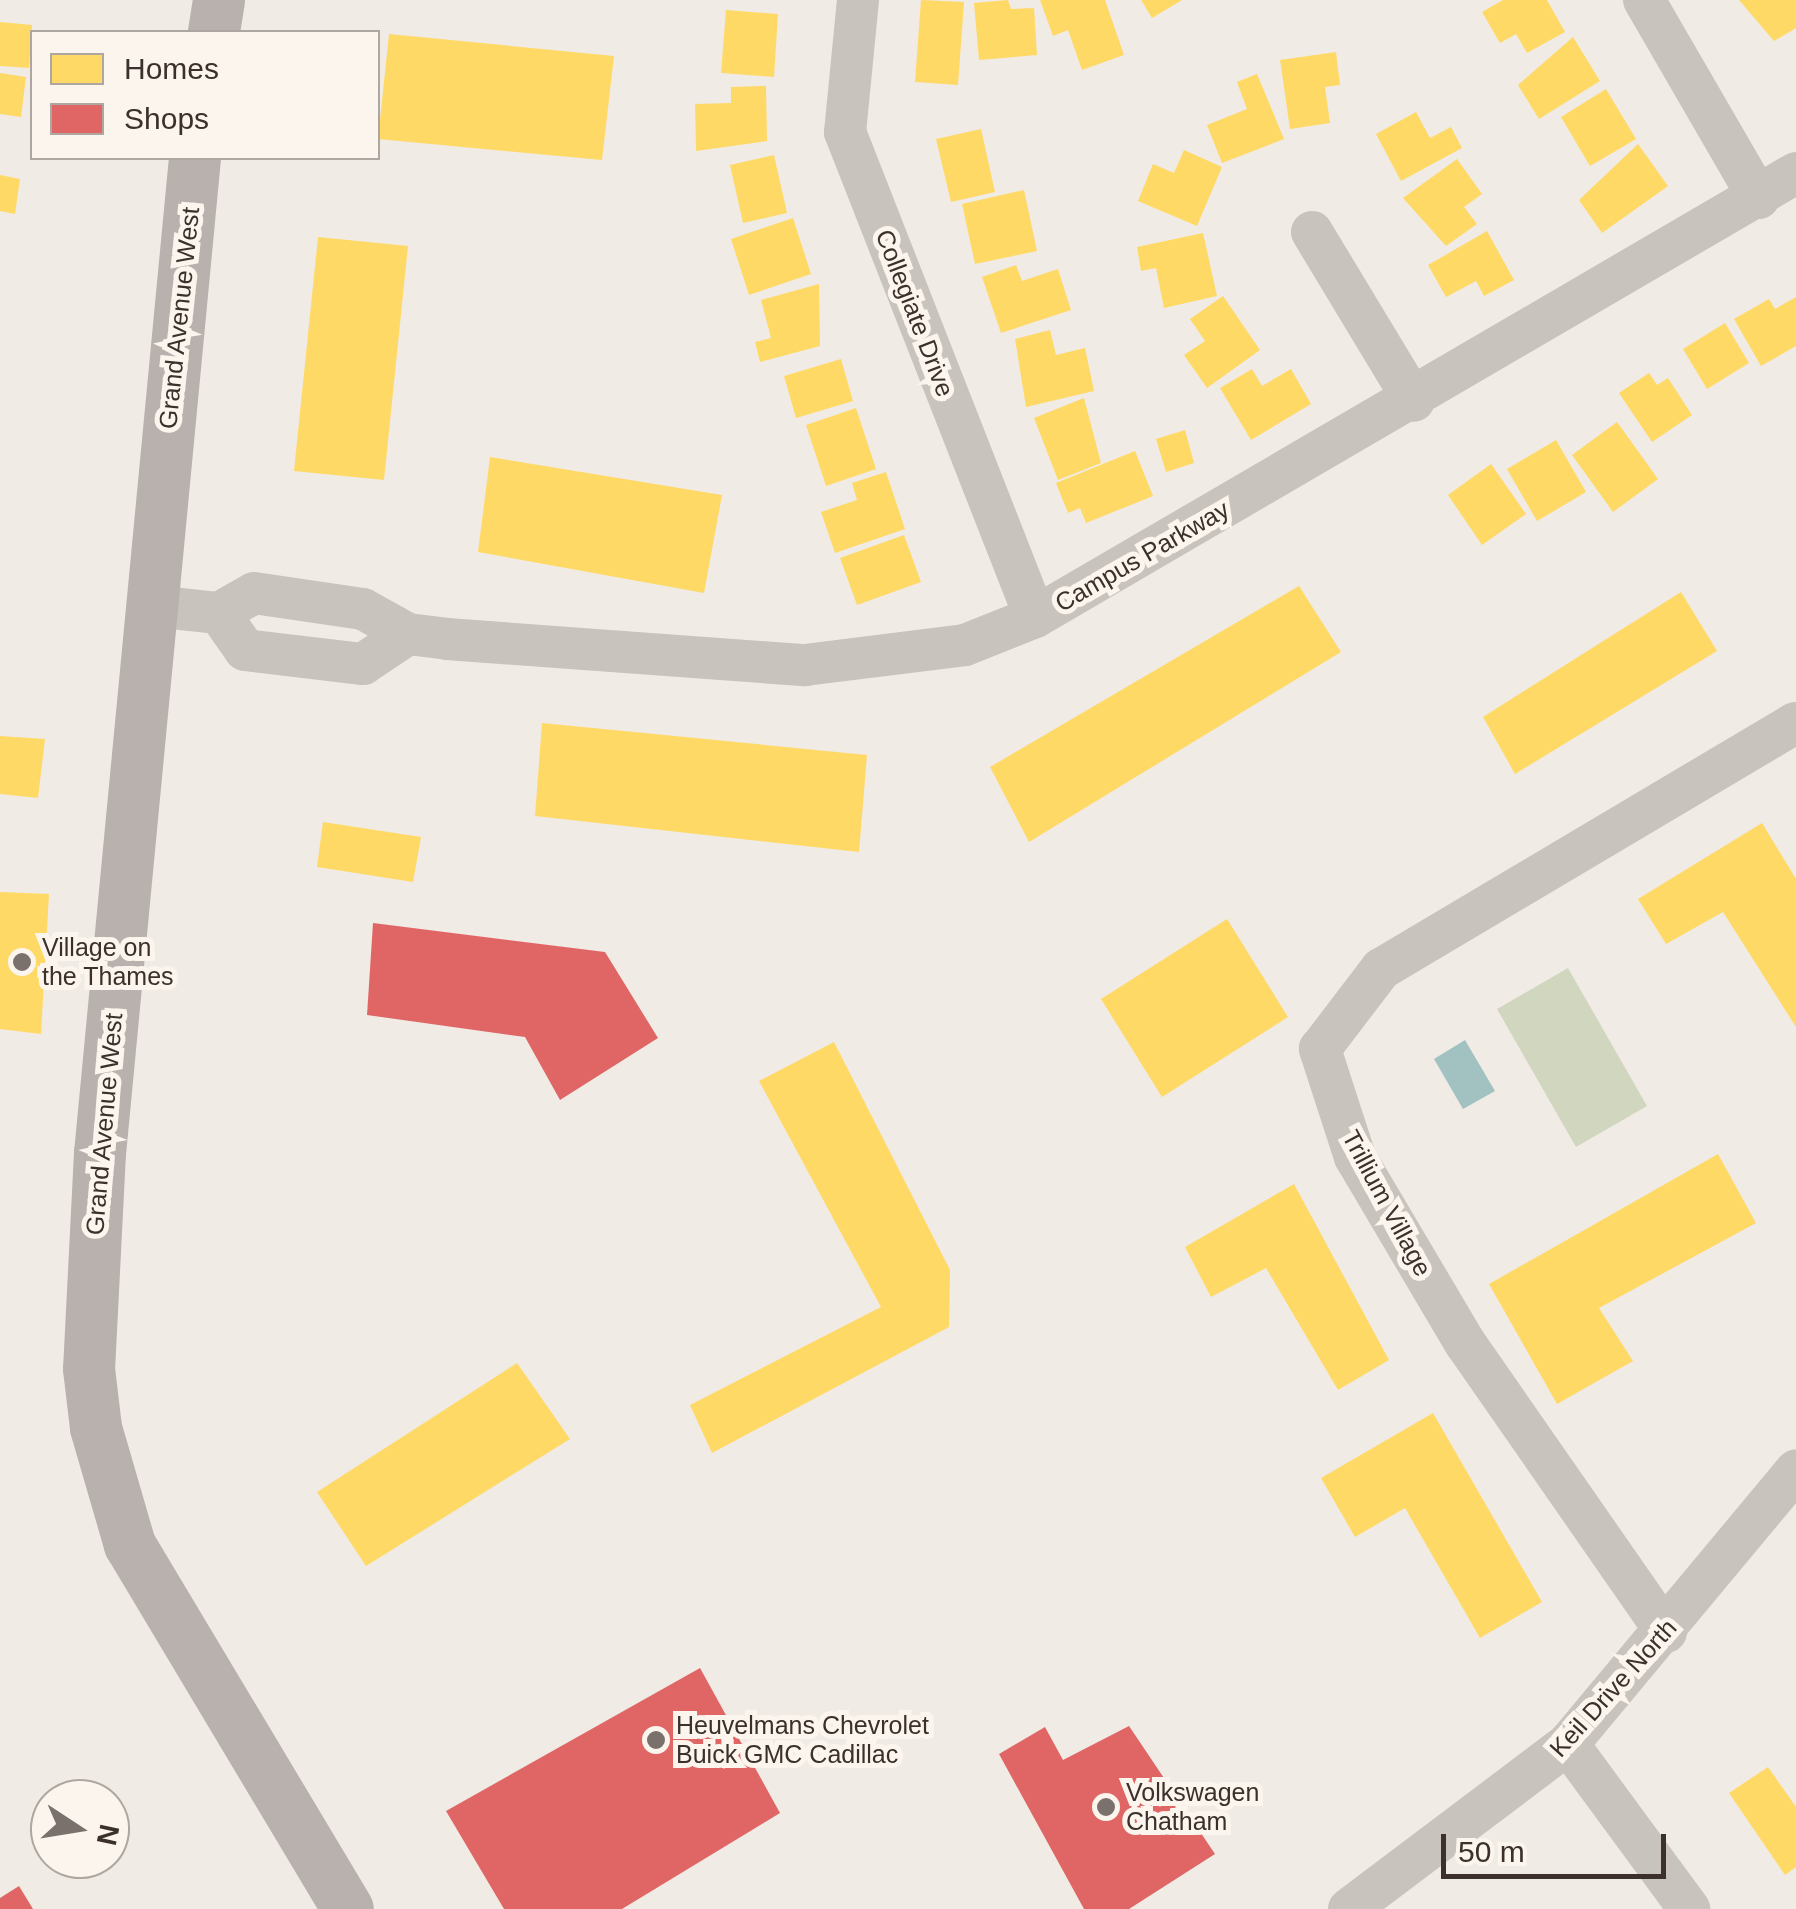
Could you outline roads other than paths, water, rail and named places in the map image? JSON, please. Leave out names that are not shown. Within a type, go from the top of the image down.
[{"type":"main road","points":[[214,30],[219,0]]},
{"type":"main road","name":"Grand Avenue West","points":[[196,160],[88,1309],[96,1428],[130,1544],[348,1909]]},
{"type":"street","name":"Collegiate Drive","points":[[858,0],[845,132],[1035,617]]},
{"type":"street","points":[[1644,0],[1759,198]]},
{"type":"street","name":"Campus Parkway","points":[[153,606],[220,613],[254,593],[363,609],[408,634],[805,666],[965,645],[1035,617],[1414,402],[1796,173]]},
{"type":"street","points":[[1312,232],[1414,402]]},
{"type":"street","points":[[220,613],[245,650],[363,664],[408,634]]},
{"type":"street","name":"Trillium Village","points":[[1666,1632],[1465,1343],[1355,1157],[1320,1049],[1381,969],[1796,723]]},
{"type":"street","name":"Keil Drive North","points":[[1348,1909],[1568,1744],[1666,1632],[1796,1470]]},
{"type":"street","points":[[1568,1744],[1689,1909]]},
{"type":"water","points":[[1465,1040],[1495,1091],[1463,1109],[1434,1059]]},
{"type":"place","name":"Village on the Thames","points":[[22,962]]},
{"type":"place","name":"Heuvelmans Chevrolet Buick GMC Cadillac","points":[[656,1740]]},
{"type":"place","name":"Volkswagen Chatham","points":[[1106,1807]]}]
